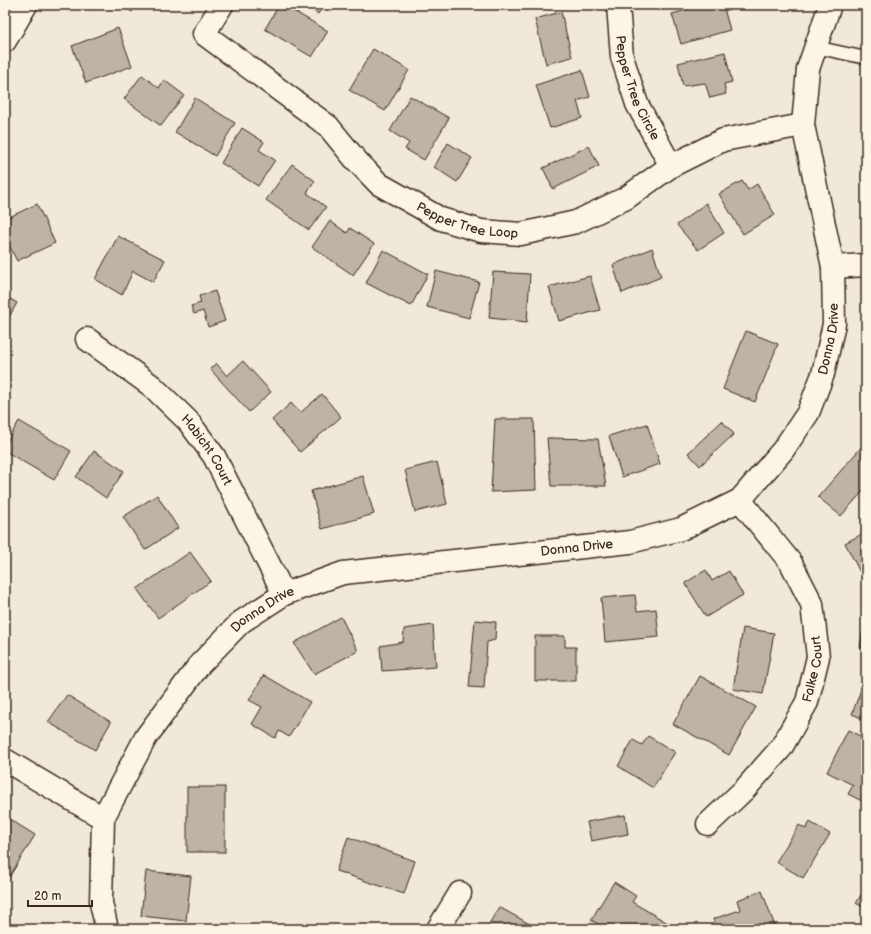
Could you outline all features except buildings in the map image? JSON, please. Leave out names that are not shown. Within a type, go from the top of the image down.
[{"type":"street","points":[[5,41],[26,5]]},
{"type":"street","name":"Pepper Tree Loop","points":[[222,5],[204,34],[328,126],[355,159],[379,184],[440,219],[481,231],[521,234],[576,222],[626,198],[671,166],[723,140],[803,125]]},
{"type":"street","name":"Pepper Tree Circle","points":[[618,5],[622,57],[637,104],[671,166]]},
{"type":"street","name":"Donna Drive","points":[[107,929],[101,903],[103,818],[146,737],[200,664],[241,622],[284,594],[343,573],[630,542],[680,529],[740,500],[783,450],[808,413],[823,374],[834,324],[833,267],[803,125],[808,70],[830,5]]},
{"type":"street","points":[[833,267],[866,265]]},
{"type":"street","name":"Habicht Court","points":[[87,339],[152,386],[188,421],[214,456],[284,594]]},
{"type":"street","name":"Falke Court","points":[[708,824],[745,789],[781,748],[807,702],[818,657],[812,604],[791,563],[740,500]]},
{"type":"street","points":[[5,760],[103,818]]},
{"type":"street","points":[[438,929],[460,893]]},
{"type":"lane","points":[[815,47],[866,58]]}]
